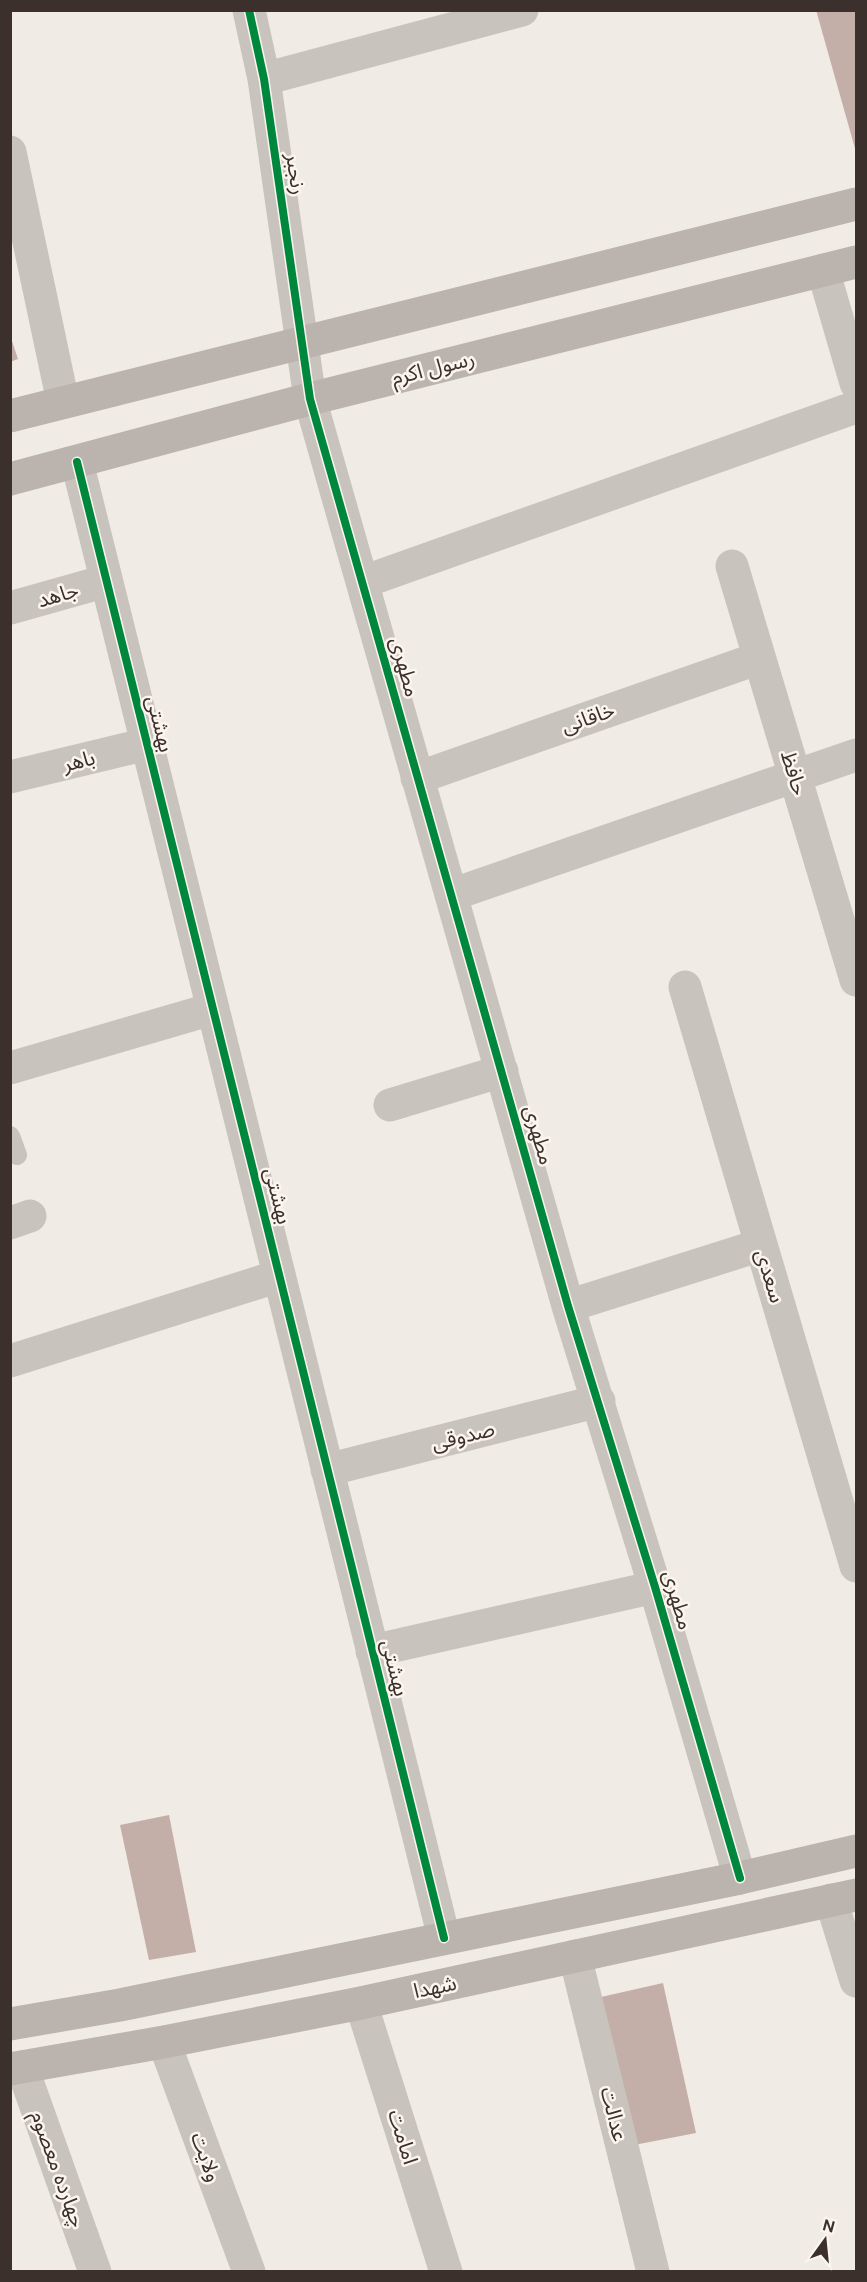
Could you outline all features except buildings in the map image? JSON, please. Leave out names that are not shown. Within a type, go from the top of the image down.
[{"type":"street","name":"رنجبر","points":[[249,10],[264,79],[310,399]]},
{"type":"street","points":[[264,79],[522,10]]},
{"type":"street","points":[[10,152],[63,402]]},
{"type":"street","points":[[10,416],[856,204]]},
{"type":"street","name":"رسول اکرم","points":[[10,479],[310,399],[856,262]]},
{"type":"street","points":[[823,270],[856,383]]},
{"type":"street","name":"مطهری","points":[[310,399],[568,1306],[655,1587],[740,1878]]},
{"type":"street","points":[[363,582],[856,407]]},
{"type":"street","name":"بهشتی","points":[[77,462],[444,1938]]},
{"type":"street","name":"حافظ","points":[[732,566],[856,981]]},
{"type":"street","name":"جاهد","points":[[10,608],[106,581]]},
{"type":"street","name":"خاقانی","points":[[417,778],[759,658]]},
{"type":"street","name":"باهر","points":[[10,777],[147,744]]},
{"type":"street","points":[[451,895],[856,755]]},
{"type":"street","name":"سعدی","points":[[685,987],[856,1566]]},
{"type":"street","points":[[10,1068],[212,1009]]},
{"type":"street","points":[[390,1105],[502,1071]]},
{"type":"street","points":[[568,1306],[761,1245]]},
{"type":"street","points":[[10,1361],[279,1276]]},
{"type":"street","name":"صدوقی","points":[[327,1470],[599,1401]]},
{"type":"street","points":[[372,1651],[655,1587]]},
{"type":"street","points":[[10,2024],[131,2003],[740,1878],[856,1851]]},
{"type":"street","points":[[844,1897],[856,1981]]},
{"type":"street","name":"شهدا","points":[[16,2068],[164,2043],[361,2003],[844,1897]]},
{"type":"street","name":"عدالت","points":[[575,1956],[653,2271]]},
{"type":"street","name":"امامت","points":[[361,2003],[446,2271]]},
{"type":"street","name":"ولایت","points":[[164,2043],[249,2271]]},
{"type":"street","name":"چهارده معصوم","points":[[16,2068],[95,2271]]},
{"type":"lane","points":[[10,1136],[16,1155]]},
{"type":"cycle path","points":[[249,10],[264,79],[310,399],[568,1306],[655,1587],[740,1878]]},
{"type":"cycle path","points":[[77,462],[444,1938]]}]
